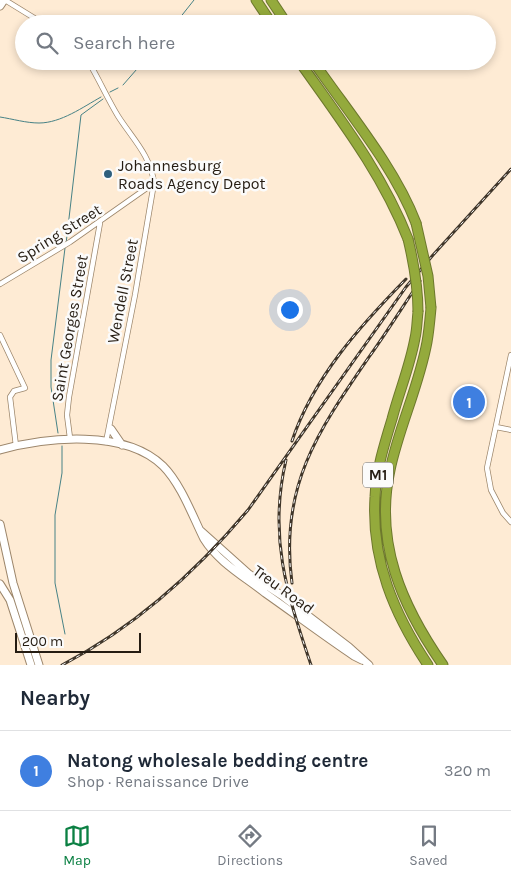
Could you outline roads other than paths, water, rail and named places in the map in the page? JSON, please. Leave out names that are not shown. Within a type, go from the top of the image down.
[{"type":"highway","points":[[256,0],[266,15]]},
{"type":"highway","points":[[271,0],[281,15]]},
{"type":"highway","name":"M1","points":[[305,70],[380,178],[399,216],[408,239],[415,266],[418,291],[415,338],[379,465],[374,497],[375,530],[378,557],[396,610],[410,638],[428,665]]},
{"type":"highway","name":"M1","points":[[319,70],[401,191],[416,223],[423,250],[431,308],[427,342],[390,470],[386,526],[393,569],[406,604],[421,632],[443,665]]},
{"type":"highway","points":[[421,632],[449,665]]},
{"type":"street","points":[[0,6],[5,0],[29,15]]},
{"type":"street","points":[[93,70],[109,100],[151,165],[154,183]]},
{"type":"street","name":"Spring Street","points":[[0,284],[100,223],[154,183]]},
{"type":"street","name":"Wendell Street","points":[[108,442],[154,183]]},
{"type":"street","name":"Saint Georges Street","points":[[68,439],[67,415],[69,398],[100,223]]},
{"type":"street","points":[[0,335],[25,388],[14,391],[10,397],[16,446]]},
{"type":"street","points":[[511,355],[487,468],[488,479],[497,502],[511,522]]},
{"type":"street","name":"Wendell Street","points":[[108,442],[114,404]]},
{"type":"street","points":[[496,427],[511,430]]},
{"type":"street","points":[[111,429],[122,445]]},
{"type":"street","name":"Treu Road","points":[[0,450],[68,439],[108,442],[143,452],[163,466],[173,478],[200,530],[249,574],[334,635],[369,665]]},
{"type":"street","points":[[0,530],[13,584],[39,665]]},
{"type":"street","points":[[2,587],[8,589],[13,584]]},
{"type":"street","points":[[2,587],[10,600],[32,665]]},
{"type":"street","points":[[17,620],[15,608],[18,600]]},
{"type":"waterway","points":[[182,15],[194,0]]},
{"type":"waterway","points":[[123,85],[136,70]]},
{"type":"waterway","points":[[110,92],[118,88]]},
{"type":"waterway","points":[[0,117],[29,122],[47,122],[72,114],[101,97]]},
{"type":"waterway","points":[[66,244],[81,115],[103,99]]},
{"type":"waterway","points":[[58,433],[51,387],[51,360],[65,248]]},
{"type":"waterway","points":[[62,446],[62,473],[55,515],[55,583],[65,634]]},
{"type":"railway","points":[[62,665],[89,650],[139,616],[185,577],[228,533],[248,510],[406,287],[511,169]]},
{"type":"railway","points":[[292,441],[301,418],[325,374],[355,334],[406,279]]},
{"type":"railway","points":[[292,583],[289,549],[291,518],[297,489],[306,462],[334,410],[420,281]]},
{"type":"railway","points":[[286,460],[279,514],[280,540],[288,589],[311,665]]},
{"type":"place","name":"Johannesburg Roads Agency Depot","points":[[108,174]]},
{"type":"place","name":"Natong wholesale bedding centre","points":[[469,402]]}]
